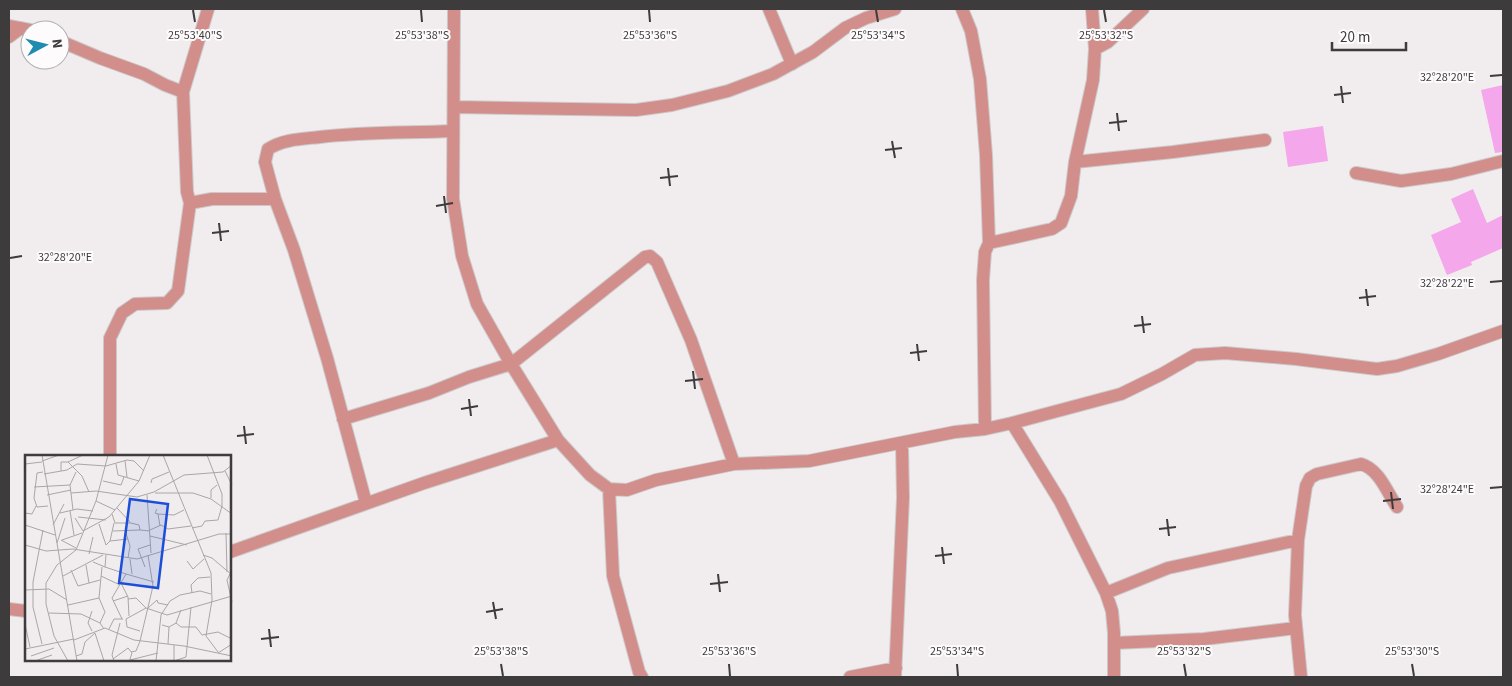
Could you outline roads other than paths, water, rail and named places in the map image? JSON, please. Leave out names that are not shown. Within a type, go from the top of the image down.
[{"type":"street","points":[[110,455],[110,338],[122,313],[128,308],[135,304],[167,303],[178,291],[190,203],[186,184],[183,92],[208,9]]},
{"type":"street","points":[[454,9],[453,199],[462,256],[477,304],[558,440],[590,475],[609,489],[627,490],[656,480],[734,464],[809,461],[955,432],[985,429],[1012,423],[1121,394],[1195,355],[1225,353],[1377,369],[1430,357],[1503,332]]},
{"type":"street","points":[[769,9],[792,64]]},
{"type":"street","points":[[454,107],[636,110],[672,105],[728,91],[773,74],[813,52],[845,28],[866,18],[894,9]]},
{"type":"street","points":[[962,9],[971,32],[980,79],[986,155],[989,243],[985,252],[983,280],[985,429]]},
{"type":"street","points":[[989,243],[1052,229],[1062,222],[1071,196],[1075,162],[1093,80],[1095,49],[1092,9]]},
{"type":"street","points":[[1095,49],[1108,42],[1143,9]]},
{"type":"street","points":[[9,37],[20,28]]},
{"type":"street","points":[[70,45],[144,74],[183,92]]},
{"type":"street","points":[[366,503],[327,358],[294,250],[275,199],[265,162],[268,149],[276,144],[293,140],[345,134],[453,132]]},
{"type":"street","points":[[1075,162],[1265,140]]},
{"type":"street","points":[[1356,173],[1401,181],[1451,174],[1503,161]]},
{"type":"street","points":[[190,203],[212,199],[275,199]]},
{"type":"street","points":[[343,419],[429,393],[469,377],[511,364],[645,257],[650,256],[657,262],[691,340],[734,464]]},
{"type":"street","points":[[1012,423],[1060,501],[1106,593],[1112,611],[1114,677]]},
{"type":"street","points":[[231,552],[424,482],[558,440]]},
{"type":"street","points":[[850,677],[895,672],[902,498],[902,443]]},
{"type":"street","points":[[1301,677],[1295,615],[1298,540],[1306,486],[1310,478],[1317,474],[1361,464],[1368,466],[1397,507]]},
{"type":"street","points":[[609,489],[613,576],[642,677]]},
{"type":"street","points":[[1106,593],[1168,568],[1298,540]]},
{"type":"street","points":[[9,609],[25,611]]},
{"type":"street","points":[[1114,643],[1204,639],[1296,628]]}]
